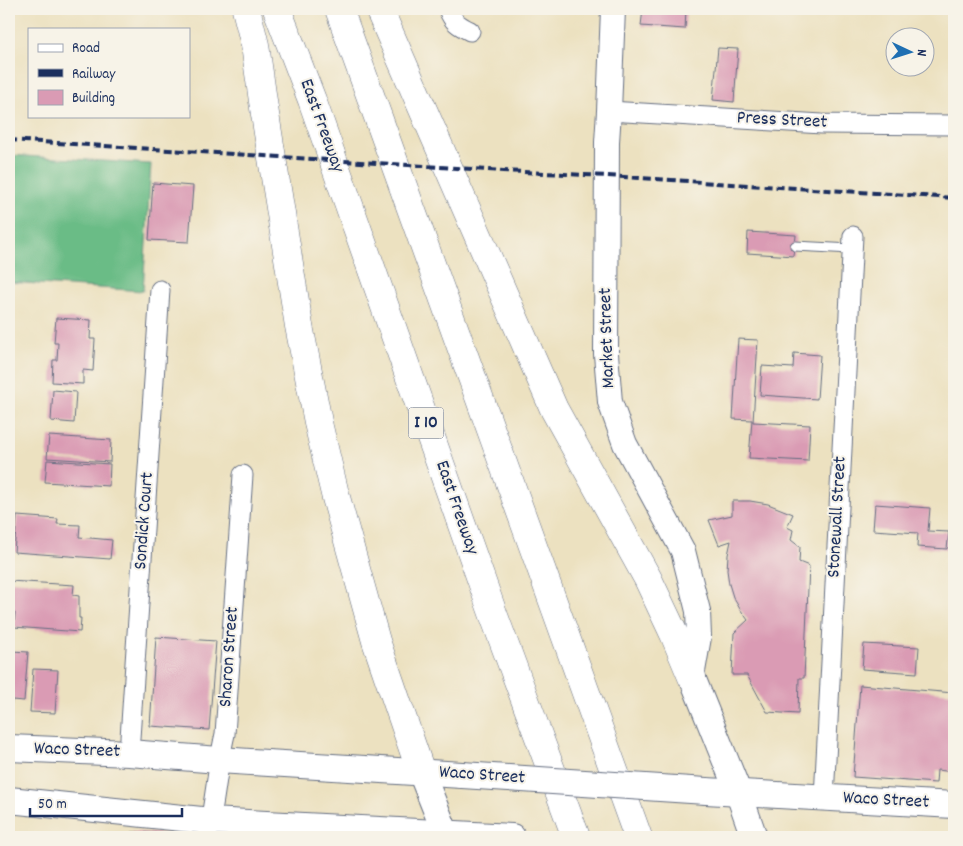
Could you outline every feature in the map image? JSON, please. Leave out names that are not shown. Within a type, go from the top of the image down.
[{"type":"highway","points":[[246,9],[255,45],[299,326],[319,427],[335,494],[376,641],[422,772]]},
{"type":"highway","name":"East Freeway","points":[[277,9],[312,100],[491,607],[576,837]]},
{"type":"highway","points":[[339,9],[638,837]]},
{"type":"highway","points":[[379,9],[554,409],[648,579],[692,677]]},
{"type":"main road","points":[[692,677],[739,794],[754,837]]},
{"type":"main road","name":"Waco Street","points":[[9,748],[129,753],[739,794],[954,805]]},
{"type":"main road","points":[[422,772],[446,835]]},
{"type":"main road","points":[[9,800],[209,829],[512,837]]},
{"type":"street","points":[[448,9],[457,24],[470,31]]},
{"type":"street","name":"Market Street","points":[[613,9],[607,142],[606,354],[610,402],[625,444],[683,551],[698,611],[699,637],[692,677]]},
{"type":"street","name":"Press Street","points":[[609,111],[822,124],[954,125]]},
{"type":"street","name":"Stonewall Street","points":[[824,798],[853,242]]},
{"type":"street","name":"Sondick Court","points":[[129,753],[160,290]]},
{"type":"street","name":"Sharon Street","points":[[209,829],[219,760],[225,734],[243,475]]},
{"type":"lane","points":[[795,246],[853,242]]},
{"type":"green space","points":[[9,155],[151,164],[143,291],[9,282]]},
{"type":"building","points":[[643,9],[686,9],[685,29],[641,26]]},
{"type":"building","points":[[718,48],[738,49],[734,102],[713,100]]},
{"type":"building","points":[[153,183],[193,186],[189,242],[149,240]]},
{"type":"building","points":[[748,232],[796,235],[794,256],[747,253]]},
{"type":"building","points":[[56,318],[91,320],[90,339],[95,339],[93,371],[83,370],[83,384],[52,382],[53,360],[57,360],[58,343],[54,343]]},
{"type":"building","points":[[738,339],[758,340],[753,422],[810,425],[808,461],[749,458],[752,420],[733,419]]},
{"type":"building","points":[[794,353],[820,355],[817,399],[760,395],[762,366],[793,368]]},
{"type":"building","points":[[53,390],[76,392],[74,423],[51,421]]},
{"type":"building","points":[[49,436],[111,440],[110,462],[47,458]]},
{"type":"building","points":[[47,460],[110,464],[109,486],[45,482]]},
{"type":"building","points":[[732,501],[768,504],[793,514],[787,527],[793,530],[791,540],[800,547],[799,562],[809,566],[804,678],[799,678],[798,714],[767,712],[747,675],[732,675],[734,633],[748,620],[733,597],[729,584],[727,570],[731,541],[719,545],[709,520],[732,515]]},
{"type":"building","points":[[875,504],[930,508],[928,531],[949,532],[947,549],[917,547],[918,533],[873,530]]},
{"type":"building","points":[[17,516],[58,519],[57,524],[80,525],[79,537],[112,540],[110,559],[14,552]]},
{"type":"building","points":[[9,581],[74,585],[73,595],[79,596],[80,632],[14,627],[15,613],[9,612]]},
{"type":"building","points":[[156,637],[216,641],[209,730],[150,726]]},
{"type":"building","points":[[864,644],[919,647],[917,673],[862,669]]},
{"type":"building","points":[[952,646],[954,646],[954,684],[950,683]]},
{"type":"building","points":[[12,651],[28,652],[24,701],[12,700],[11,709],[9,708],[9,662],[11,662]]},
{"type":"building","points":[[33,669],[58,670],[55,713],[30,712]]},
{"type":"building","points":[[860,685],[954,693],[954,772],[937,770],[936,783],[853,777]]},
{"type":"building","points":[[132,832],[171,834],[170,837],[131,837]]},
{"type":"railway","points":[[9,140],[954,198]]}]
